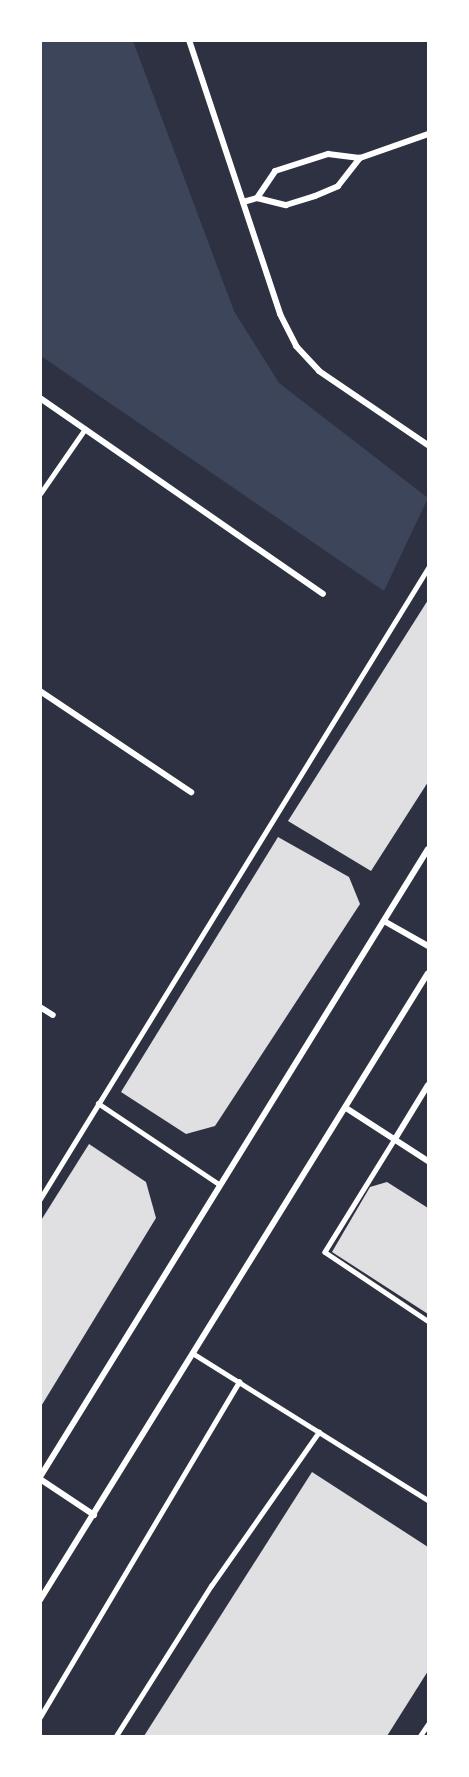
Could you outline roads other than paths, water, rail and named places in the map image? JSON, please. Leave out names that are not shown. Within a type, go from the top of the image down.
[{"type":"street","points":[[189,40],[280,314],[296,346],[319,371],[429,445]]},
{"type":"street","points":[[257,198],[275,171],[328,154],[360,158],[429,134]]},
{"type":"street","points":[[243,202],[257,198],[286,205],[315,196],[338,186],[360,158]]},
{"type":"street","points":[[40,398],[323,594]]},
{"type":"street","points":[[40,691],[191,792]]},
{"type":"street","points":[[94,1515],[40,1478],[219,1184],[429,849]]},
{"type":"street","points":[[384,921],[429,946]]},
{"type":"street","points":[[40,1600],[429,973]]},
{"type":"street","points":[[40,1007],[52,1015]]},
{"type":"street","points":[[395,1139],[429,1085]]},
{"type":"street","points":[[346,1108],[429,1161]]},
{"type":"lane","points":[[40,494],[85,429]]},
{"type":"lane","points":[[40,1199],[429,568]]},
{"type":"lane","points":[[98,1103],[219,1184]]},
{"type":"lane","points":[[395,1139],[325,1252],[429,1321]]},
{"type":"lane","points":[[194,1354],[429,1500]]},
{"type":"lane","points":[[40,1717],[239,1382]]},
{"type":"lane","points":[[116,1737],[210,1586],[319,1432]]},
{"type":"lane","points":[[420,1737],[429,1724]]}]
